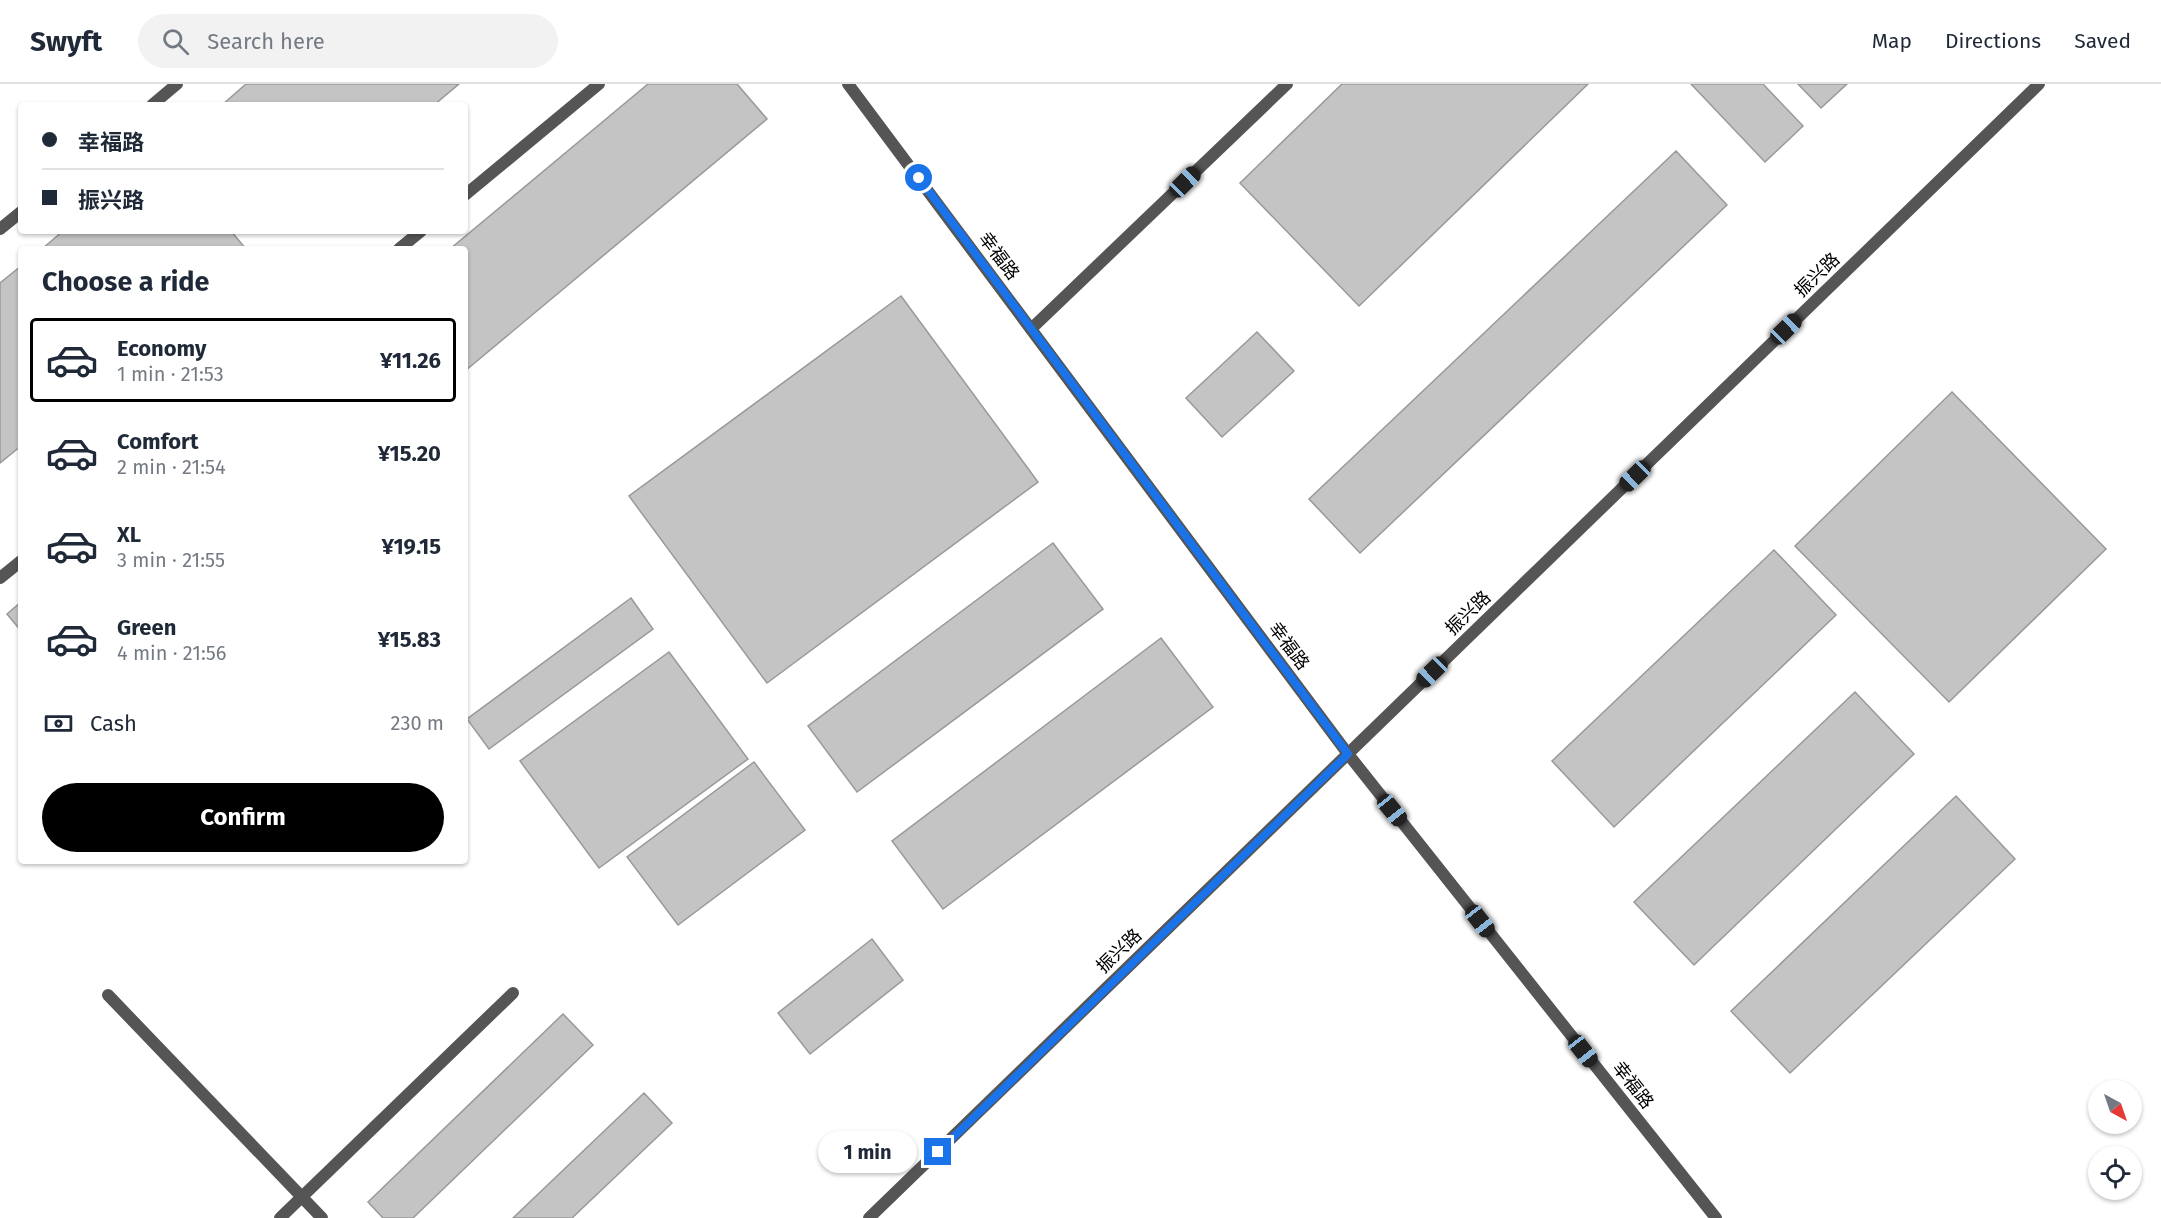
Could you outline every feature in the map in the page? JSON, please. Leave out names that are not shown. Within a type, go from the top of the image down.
[{"type":"street","points":[[156,102],[177,84]]},
{"type":"street","points":[[468,193],[599,84]]},
{"type":"street","name":"幸福路","points":[[848,84],[1348,754],[1716,1218]]},
{"type":"street","points":[[1031,329],[1287,84]]},
{"type":"street","name":"振兴路","points":[[869,1218],[2039,84]]},
{"type":"street","points":[[0,229],[18,214]]},
{"type":"street","points":[[403,246],[417,234]]},
{"type":"street","points":[[0,578],[18,563]]},
{"type":"street","points":[[280,1218],[513,993]]},
{"type":"street","points":[[108,995],[322,1218]]},
{"type":"building","points":[[246,84],[459,84],[438,102],[225,102]]},
{"type":"building","points":[[648,84],[737,84],[767,119],[468,368],[468,246],[454,246]]},
{"type":"building","points":[[1342,84],[1588,84],[1359,306],[1240,183]]},
{"type":"building","points":[[1691,84],[1763,84],[1803,126],[1765,162]]},
{"type":"building","points":[[1798,84],[1847,84],[1821,108]]},
{"type":"building","points":[[1676,151],[1727,205],[1360,553],[1309,499]]},
{"type":"building","points":[[60,234],[234,234],[244,246],[46,246]]},
{"type":"building","points":[[18,268],[18,448],[0,463],[0,283]]},
{"type":"building","points":[[901,296],[1038,482],[767,683],[629,496]]},
{"type":"building","points":[[1257,332],[1294,371],[1222,437],[1186,398]]},
{"type":"building","points":[[1952,392],[2106,549],[1949,702],[1795,546]]},
{"type":"building","points":[[1053,543],[1103,609],[857,792],[808,726]]},
{"type":"building","points":[[1774,550],[1836,615],[1614,827],[1552,761]]},
{"type":"building","points":[[631,598],[653,629],[489,749],[468,718]]},
{"type":"building","points":[[18,605],[18,627],[7,614]]},
{"type":"building","points":[[1161,638],[1213,707],[943,909],[892,841]]},
{"type":"building","points":[[669,652],[748,759],[599,868],[520,761]]},
{"type":"building","points":[[1855,692],[1914,754],[1694,965],[1634,902]]},
{"type":"building","points":[[754,762],[805,830],[678,925],[627,857]]},
{"type":"building","points":[[1956,796],[2015,859],[1790,1073],[1731,1011]]},
{"type":"building","points":[[872,939],[903,980],[810,1054],[778,1013]]},
{"type":"building","points":[[563,1014],[593,1045],[413,1218],[383,1218],[368,1202]]},
{"type":"building","points":[[644,1093],[672,1123],[572,1218],[513,1218]]},
{"type":"route","points":[[919,178],[1348,754],[938,1152]]}]
